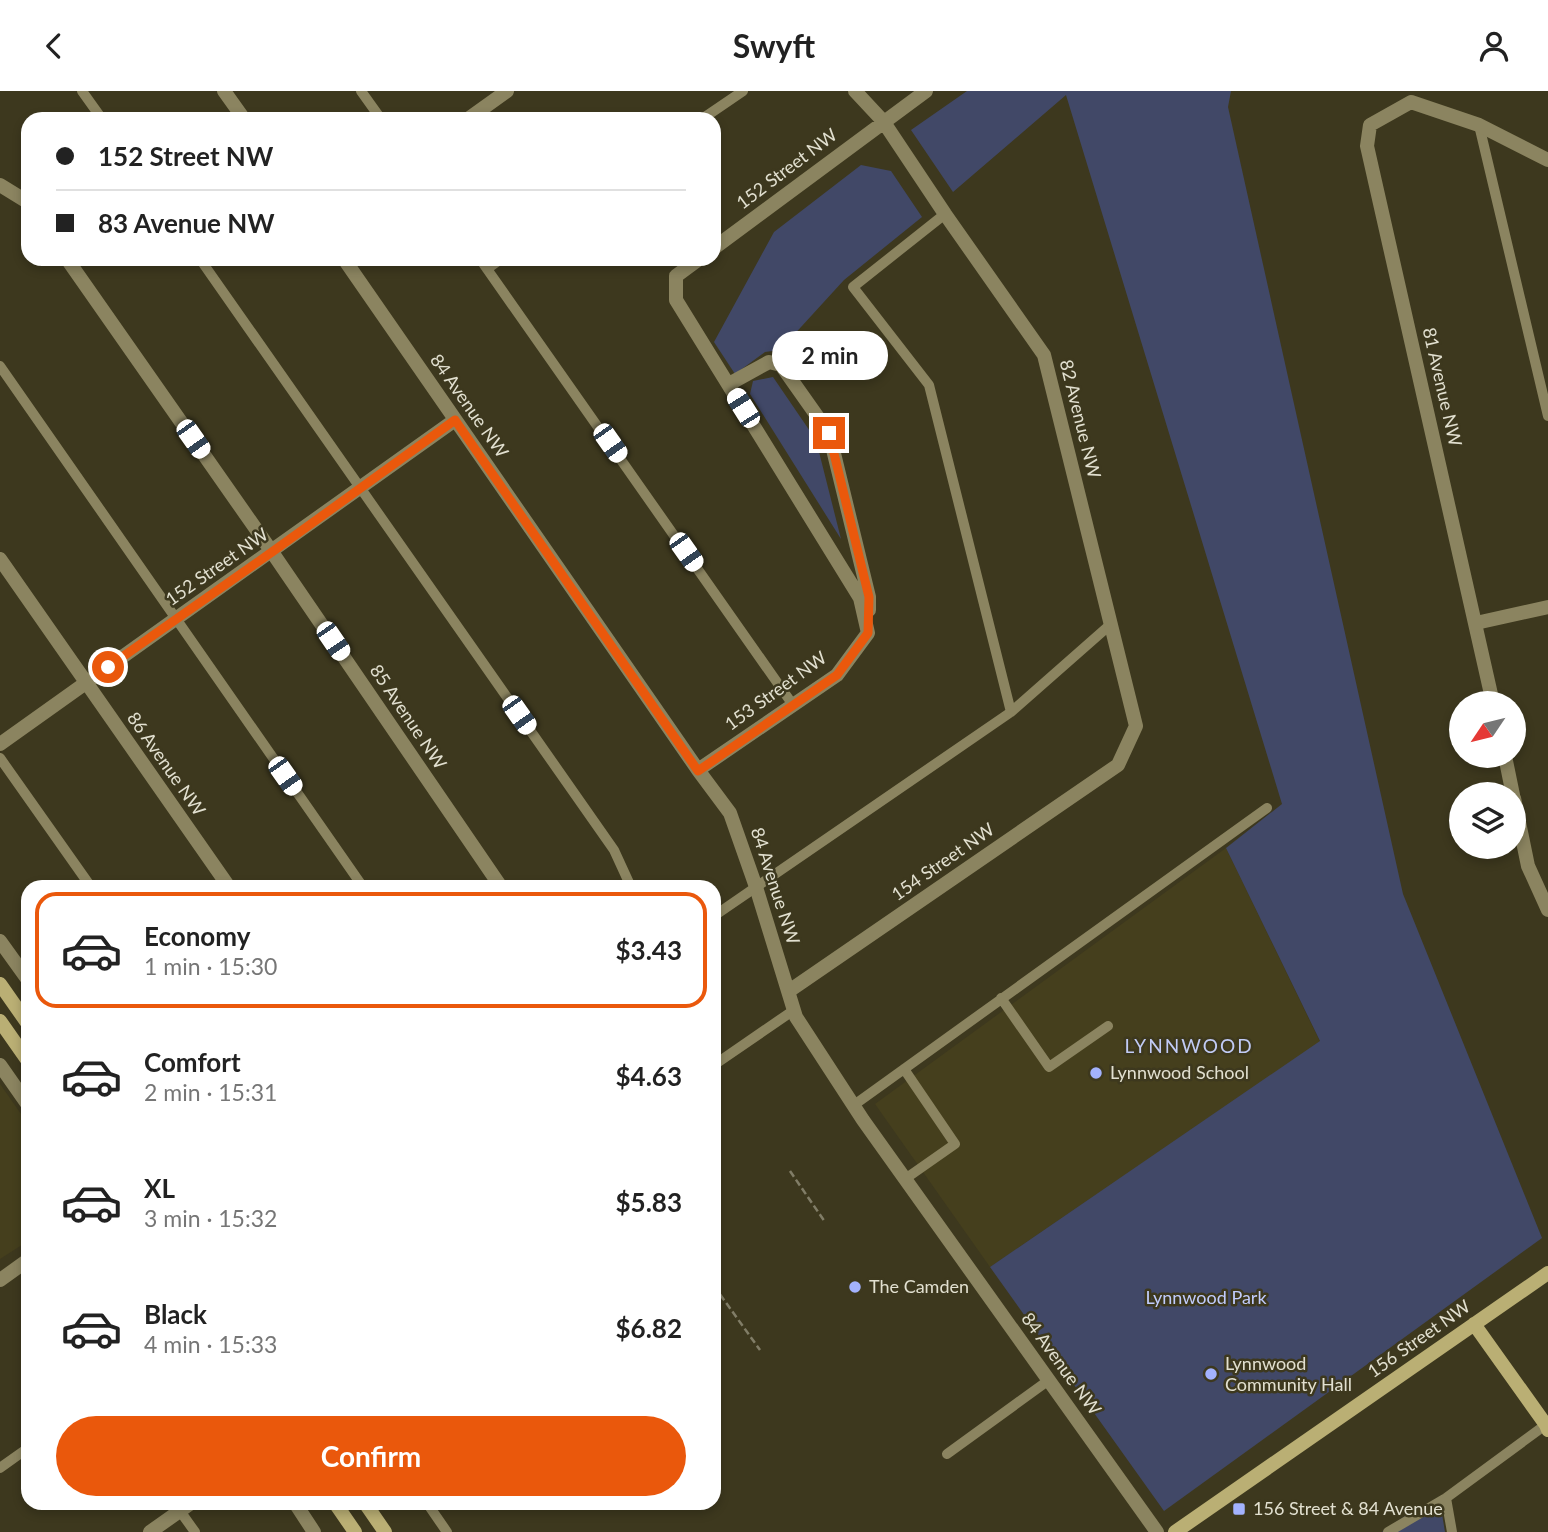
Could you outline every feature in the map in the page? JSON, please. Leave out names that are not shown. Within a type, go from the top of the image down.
[{"type":"street","points":[[224,91],[239,112]]},
{"type":"street","points":[[478,112],[508,91]]},
{"type":"street","name":"82 Avenue NW","points":[[855,91],[883,121],[944,214],[1044,355],[1136,726],[1118,765]]},
{"type":"street","name":"152 Street NW","points":[[721,243],[926,91]]},
{"type":"street","points":[[1409,97],[1479,125],[1548,160]]},
{"type":"street","name":"81 Avenue NW","points":[[1409,97],[1370,125],[1367,146],[1490,691]]},
{"type":"street","points":[[0,185],[21,198]]},
{"type":"street","name":"85 Avenue NW","points":[[71,266],[272,552],[496,880]]},
{"type":"street","name":"84 Avenue NW","points":[[349,266],[698,771],[730,813],[796,1017],[905,1179],[1157,1532]]},
{"type":"street","points":[[690,266],[676,277],[676,300],[860,598],[868,633]]},
{"type":"street","points":[[729,384],[769,362],[781,365],[829,433],[869,597],[868,633]]},
{"type":"street","name":"152 Street NW","points":[[0,744],[455,420]]},
{"type":"street","name":"86 Avenue NW","points":[[0,559],[224,880]]},
{"type":"street","points":[[1476,623],[1548,607]]},
{"type":"street","name":"153 Street NW","points":[[698,771],[837,675],[868,633]]},
{"type":"street","name":"154 Street NW","points":[[789,991],[1118,765]]},
{"type":"street","points":[[1526,857],[1548,910]]},
{"type":"street","points":[[0,941],[21,970]]},
{"type":"street","points":[[0,984],[21,1014]]},
{"type":"street","points":[[0,1021],[21,1051]]},
{"type":"street","points":[[0,1065],[21,1095]]},
{"type":"street","points":[[0,1280],[21,1265]]},
{"type":"street","name":"156 Street NW","points":[[1175,1532],[1548,1273]]},
{"type":"street","points":[[1475,1324],[1547,1426]]},
{"type":"street","points":[[150,1532],[182,1510]]},
{"type":"street","points":[[300,1510],[314,1532]]},
{"type":"street","points":[[340,1510],[355,1532]]},
{"type":"street","points":[[370,1510],[385,1532]]},
{"type":"lane","points":[[82,91],[97,112]]},
{"type":"lane","points":[[361,91],[376,112]]},
{"type":"lane","points":[[712,112],[743,91]]},
{"type":"lane","points":[[1479,125],[1548,416]]},
{"type":"lane","points":[[944,214],[853,287],[929,385],[1011,712]]},
{"type":"lane","points":[[205,266],[614,851],[628,880]]},
{"type":"lane","points":[[485,266],[793,705]]},
{"type":"lane","points":[[487,269],[491,266]]},
{"type":"lane","points":[[0,366],[358,880]]},
{"type":"lane","points":[[721,911],[1011,712],[1111,624]]},
{"type":"lane","points":[[0,758],[85,880]]},
{"type":"lane","points":[[854,1105],[1267,808]]},
{"type":"lane","points":[[1002,998],[1049,1067],[1108,1026]]},
{"type":"lane","points":[[721,1060],[794,1010]]},
{"type":"lane","points":[[904,1069],[955,1144],[905,1179]]},
{"type":"lane","points":[[947,1454],[1049,1380]]},
{"type":"lane","points":[[1388,1532],[1446,1498],[1547,1426]]},
{"type":"lane","points":[[0,1468],[21,1453]]},
{"type":"lane","points":[[1446,1498],[1452,1532]]},
{"type":"lane","points":[[187,1510],[195,1532]]},
{"type":"lane","points":[[432,1510],[447,1532]]},
{"type":"path","points":[[790,1171],[825,1222]]},
{"type":"path","points":[[721,1296],[760,1350]]},
{"type":"shaded area","name":"Lynnwood School","points":[[1226,848],[1320,1042],[990,1267],[875,1104]]},
{"type":"shaded area","points":[[0,1084],[21,1114],[21,1246],[0,1259]]},
{"type":"green space","name":"Lynnwood Park","points":[[967,91],[1231,91],[1228,107],[1403,894],[1542,1238],[1164,1511],[990,1267],[1320,1041],[1226,848],[1282,804],[1066,95],[953,192],[911,130]]},
{"type":"green space","points":[[861,165],[891,171],[922,217],[844,280],[780,350],[765,352],[735,374],[714,342],[774,232]]},
{"type":"green space","points":[[773,377],[816,440],[841,539],[750,394],[753,381]]},
{"type":"green space","points":[[1421,1505],[1441,1508],[1445,1532],[1382,1532]]},
{"type":"place","name":"Lynnwood School","points":[[1096,1073]]},
{"type":"place","name":"The Camden","points":[[855,1287]]},
{"type":"place","name":"Lynnwood Community Hall","points":[[1211,1374]]},
{"type":"place","name":"156 Street & 84 Avenue","points":[[1239,1509]]},
{"type":"district","name":"LYNNWOOD","points":[[1189,1046]]},
{"type":"route","points":[[108,667],[455,420],[698,771],[837,675],[868,633],[869,597],[829,433]]}]
